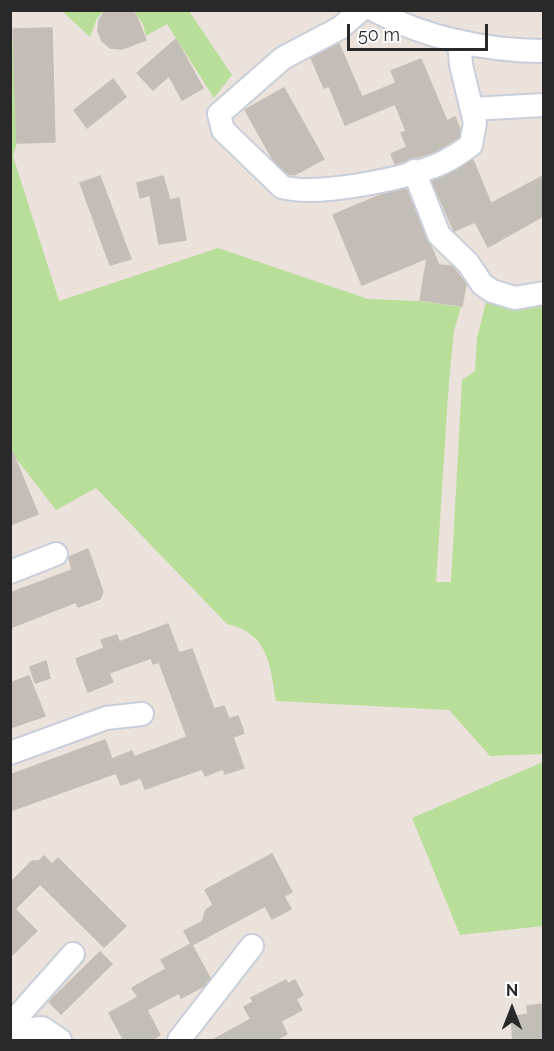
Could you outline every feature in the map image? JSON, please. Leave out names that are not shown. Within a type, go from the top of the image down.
[{"type":"street","points":[[361,10],[340,28],[283,58],[219,114],[219,122],[223,130],[282,187],[294,190],[379,181],[435,166],[471,145],[476,123],[460,65],[459,41]]},
{"type":"street","points":[[374,10],[406,24],[459,41],[520,51],[543,51]]},
{"type":"street","points":[[472,109],[543,105]]},
{"type":"street","points":[[414,171],[439,235],[468,263],[482,284],[492,291],[515,298],[543,293]]},
{"type":"street","points":[[10,572],[56,554]]},
{"type":"street","points":[[10,753],[106,718],[142,714]]},
{"type":"street","points":[[179,1041],[252,946]]},
{"type":"street","points":[[10,1025],[73,954]]},
{"type":"street","points":[[10,1032],[42,1028],[60,1041]]},
{"type":"green space","points":[[11,10],[17,143],[13,156],[59,301],[218,248],[368,299],[420,301],[461,307],[454,331],[449,381],[436,582],[451,582],[462,380],[475,371],[477,338],[487,298],[543,301],[543,754],[490,756],[449,710],[276,701],[269,664],[259,643],[241,628],[227,624],[96,488],[56,510],[11,452]]},
{"type":"green space","points":[[62,11],[104,11],[97,18],[90,37]]},
{"type":"green space","points":[[134,11],[189,11],[232,75],[214,98],[167,24],[146,36],[143,24]]},
{"type":"green space","points":[[543,762],[543,926],[460,935],[412,818]]},
{"type":"building","points":[[106,10],[130,10],[136,15],[146,40],[122,49],[110,48],[102,41],[98,31],[99,20]]},
{"type":"building","points":[[52,28],[55,142],[17,143],[13,29]]},
{"type":"building","points":[[176,39],[203,88],[182,100],[169,76],[153,90],[137,73]]},
{"type":"building","points":[[339,44],[362,97],[396,83],[391,71],[421,59],[447,121],[455,117],[460,129],[459,137],[434,152],[395,164],[391,154],[407,147],[401,133],[406,131],[395,104],[345,125],[329,86],[324,88],[311,58]]},
{"type":"building","points":[[113,79],[126,97],[87,128],[74,110]]},
{"type":"building","points":[[284,88],[324,159],[294,175],[288,174],[273,160],[245,110]]},
{"type":"building","points":[[473,160],[492,206],[492,203],[543,176],[543,216],[488,247],[475,222],[454,231],[432,181]]},
{"type":"building","points":[[100,176],[131,259],[110,265],[80,183]]},
{"type":"building","points":[[163,176],[170,200],[179,198],[186,240],[159,244],[150,195],[140,198],[137,183]]},
{"type":"building","points":[[406,189],[439,265],[452,266],[466,284],[462,306],[420,300],[427,258],[362,285],[333,215],[383,194]]},
{"type":"building","points":[[10,446],[38,514],[10,525]]},
{"type":"building","points":[[88,549],[103,592],[100,599],[78,607],[76,602],[10,628],[10,593],[72,570],[69,557]]},
{"type":"building","points":[[168,624],[179,653],[192,649],[214,709],[224,706],[229,719],[238,716],[244,733],[233,737],[244,768],[225,774],[223,769],[205,776],[202,769],[145,789],[141,778],[121,785],[116,773],[10,811],[10,775],[105,740],[112,759],[132,751],[134,757],[187,737],[159,662],[153,664],[151,658],[109,673],[113,682],[88,692],[76,659],[104,648],[101,640],[117,635],[119,642]]},
{"type":"building","points":[[46,661],[50,678],[35,683],[30,667]]},
{"type":"building","points":[[29,676],[45,716],[10,728],[10,683]]},
{"type":"building","points":[[272,854],[292,892],[284,896],[291,909],[272,919],[265,906],[192,945],[210,978],[204,986],[181,998],[179,993],[147,1010],[160,1035],[149,1041],[124,1041],[109,1013],[138,997],[132,988],[166,969],[161,960],[191,944],[184,931],[202,922],[206,910],[213,905],[205,890]]},
{"type":"building","points":[[44,856],[52,864],[58,858],[126,926],[104,947],[40,884],[15,909],[37,931],[10,957],[10,883],[32,861],[39,861]]},
{"type":"building","points":[[100,952],[112,964],[61,1014],[49,1002]]},
{"type":"building","points":[[286,980],[288,984],[295,980],[303,995],[296,999],[302,1010],[281,1021],[287,1034],[274,1041],[211,1041],[251,1019],[244,1007],[253,1002],[251,998]]},
{"type":"building","points":[[543,1004],[543,1038],[513,1041],[511,1017],[528,1014],[527,1006]]}]
